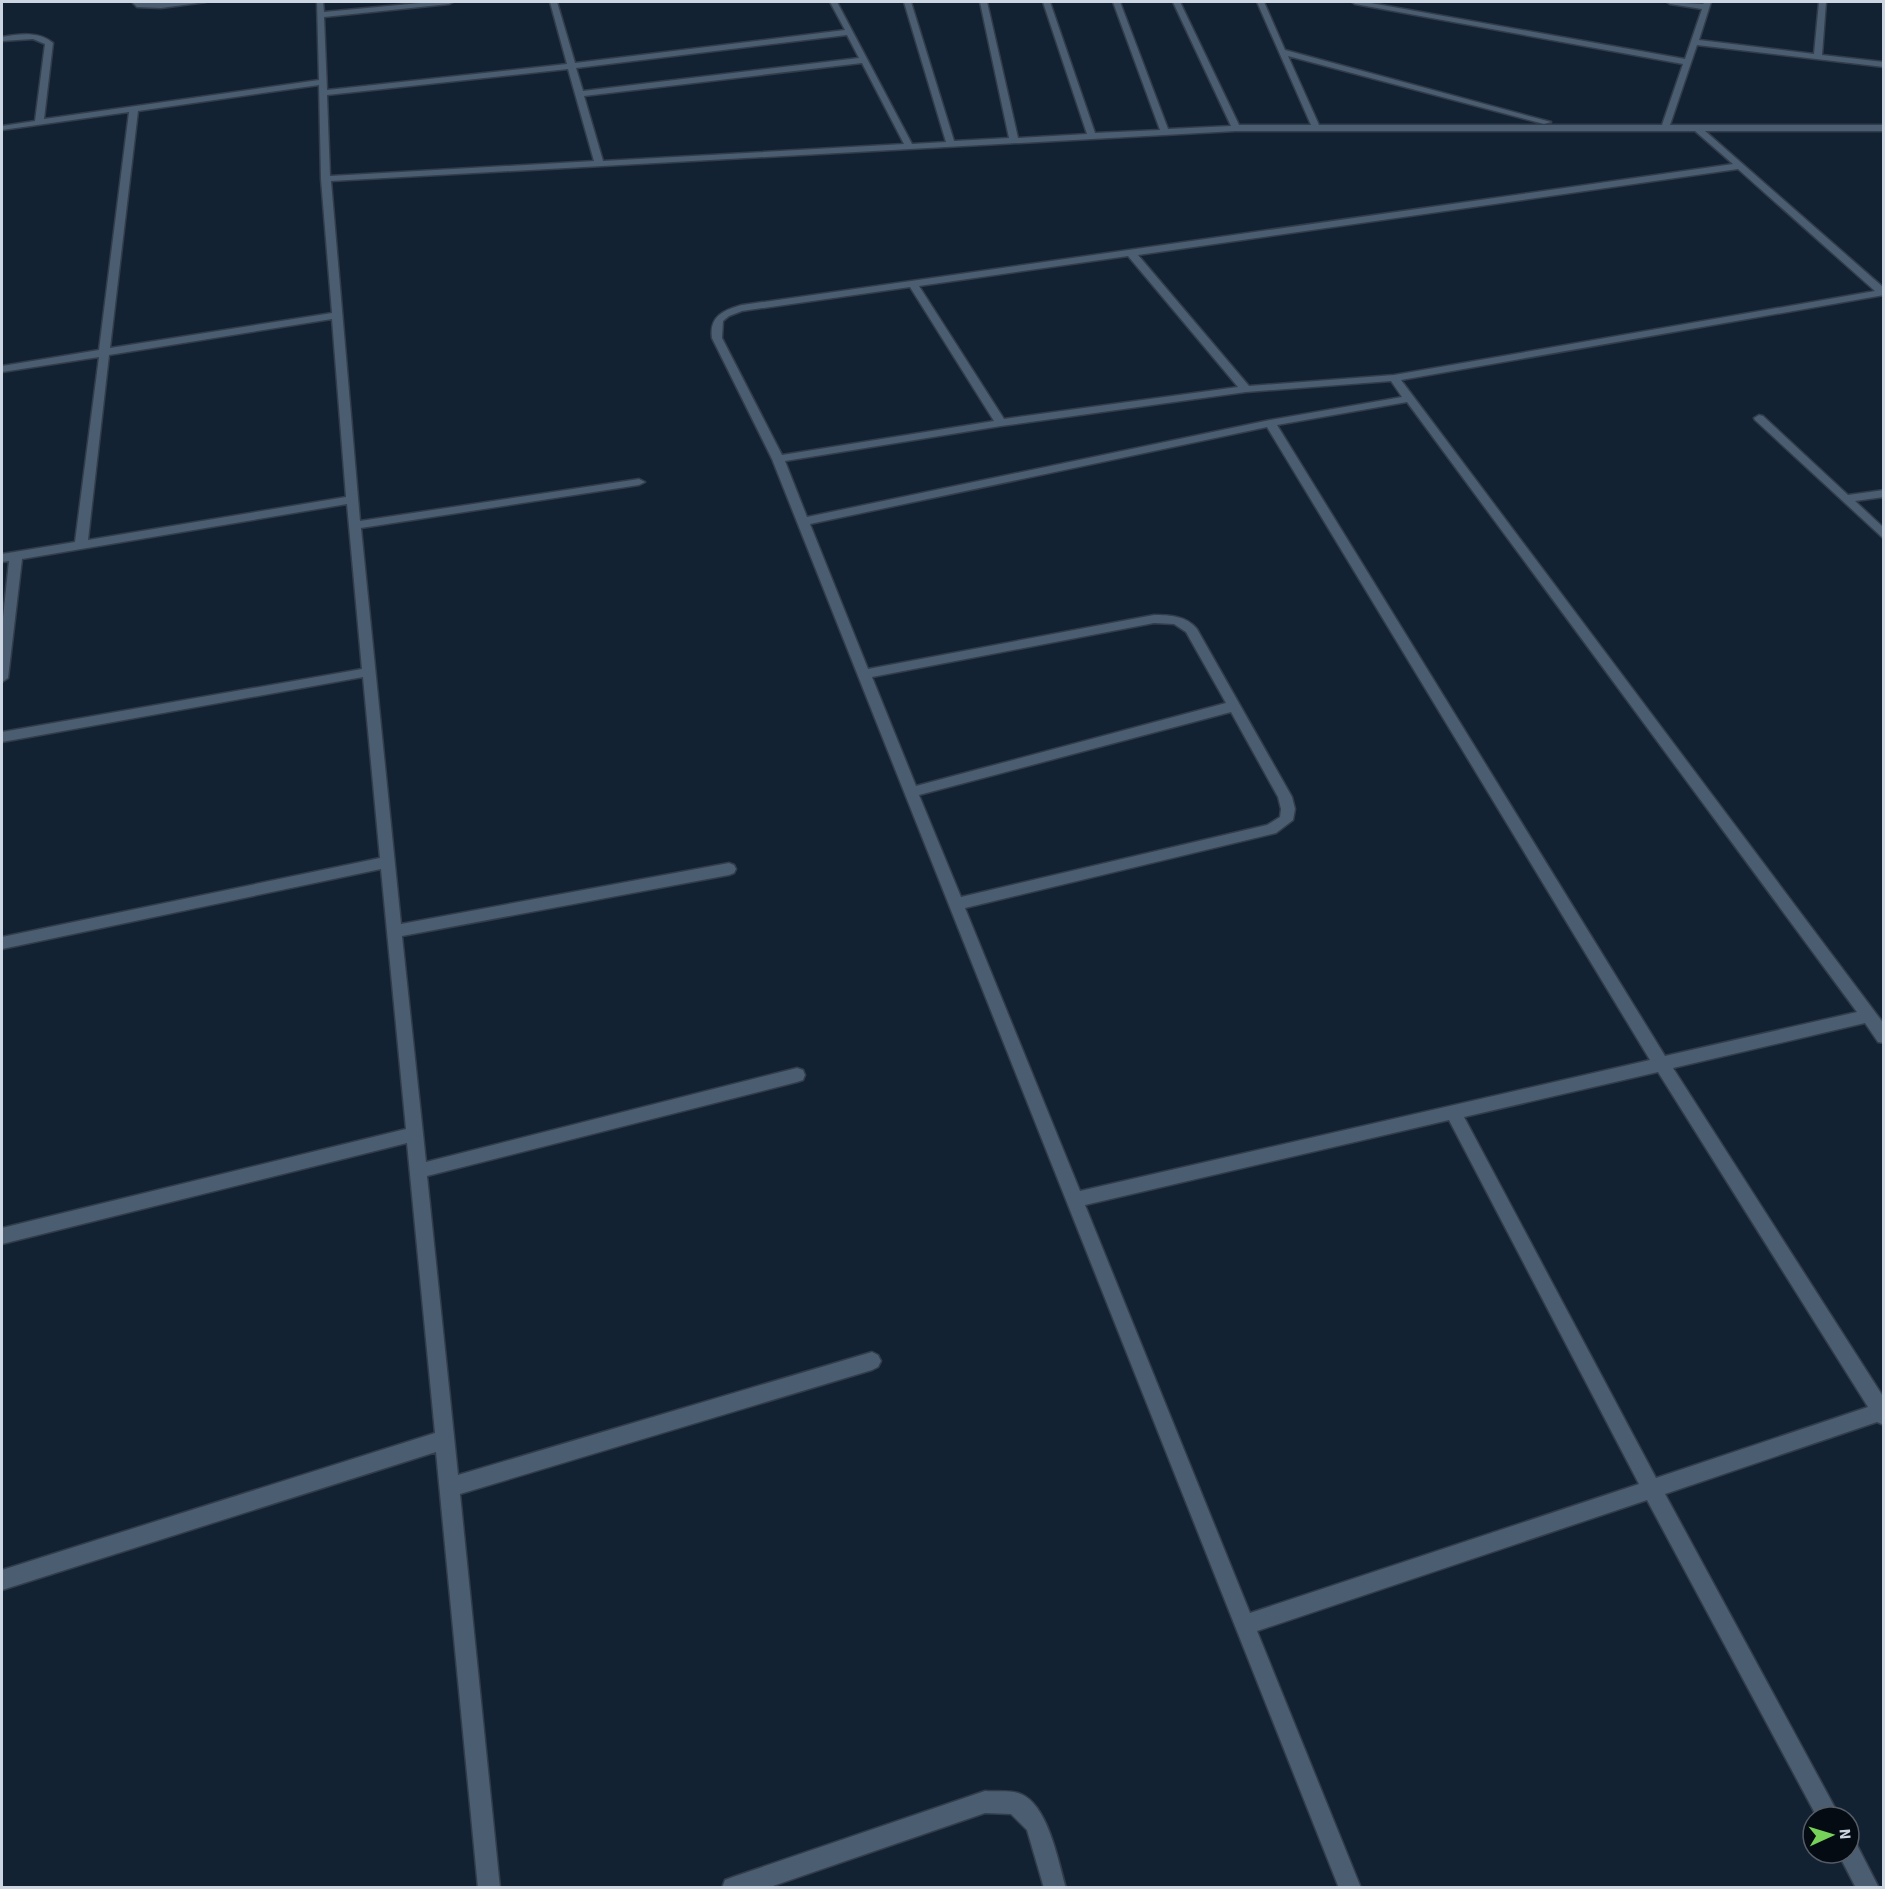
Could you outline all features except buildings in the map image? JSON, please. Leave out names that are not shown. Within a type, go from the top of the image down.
[{"type":"street","points":[[136,2],[147,6],[202,2]]},
{"type":"street","points":[[449,2],[320,8],[326,179],[352,500],[489,1887]]},
{"type":"street","points":[[553,2],[599,163]]},
{"type":"street","points":[[834,2],[909,146]]},
{"type":"street","points":[[908,2],[951,144]]},
{"type":"street","points":[[983,2],[1014,140]]},
{"type":"street","points":[[1047,2],[1092,136]]},
{"type":"street","points":[[1116,2],[1164,132]]},
{"type":"street","points":[[1176,2],[1236,128]]},
{"type":"street","points":[[1260,2],[1316,128]]},
{"type":"street","points":[[1354,2],[1688,62]]},
{"type":"street","points":[[1665,128],[1707,4],[1670,2]]},
{"type":"street","points":[[1818,56],[1823,2]]},
{"type":"street","points":[[2,128],[134,109],[323,87],[571,66],[850,32]]},
{"type":"street","points":[[2,39],[32,37],[44,39],[49,43],[39,122]]},
{"type":"street","points":[[1695,42],[1884,65]]},
{"type":"street","points":[[1283,52],[1566,128]]},
{"type":"street","points":[[579,94],[864,60]]},
{"type":"street","points":[[81,544],[134,109]]},
{"type":"street","points":[[326,179],[1236,128],[1884,128]]},
{"type":"street","points":[[1697,128],[1883,292]]},
{"type":"street","points":[[1350,1887],[778,459],[714,329],[718,320],[728,312],[742,308],[1741,166]]},
{"type":"street","points":[[1131,253],[1246,390]]},
{"type":"street","points":[[913,284],[1001,423]]},
{"type":"street","points":[[778,459],[1001,423],[1246,390],[1394,378],[1883,292]]},
{"type":"street","points":[[2,369],[337,315]]},
{"type":"street","points":[[1394,378],[1884,1037]]},
{"type":"street","points":[[803,522],[1270,423],[1408,399]]},
{"type":"street","points":[[1759,418],[1884,535]]},
{"type":"street","points":[[1246,1625],[1883,1413],[1661,1063],[1270,423]]},
{"type":"street","points":[[355,525],[639,482]]},
{"type":"street","points":[[1846,499],[1884,494]]},
{"type":"street","points":[[2,558],[352,500]]},
{"type":"street","points":[[2,678],[16,555]]},
{"type":"street","points":[[865,674],[1154,619],[1170,619],[1185,623],[1191,629],[1285,797],[1288,809],[1286,820],[1271,829],[957,904]]},
{"type":"street","points":[[2,737],[369,672]]},
{"type":"street","points":[[912,792],[1234,706]]},
{"type":"street","points":[[2,943],[388,862]]},
{"type":"street","points":[[395,931],[729,869]]},
{"type":"street","points":[[1075,1200],[1868,1016]]},
{"type":"street","points":[[418,1171],[797,1075]]},
{"type":"street","points":[[1453,1111],[1652,1489],[1823,1805]]},
{"type":"street","points":[[2,1236],[414,1134]]},
{"type":"street","points":[[450,1487],[872,1361]]},
{"type":"street","points":[[2,1580],[444,1440]]},
{"type":"street","points":[[733,1887],[985,1802],[1016,1803],[1036,1824],[1055,1887]]},
{"type":"street","points":[[1856,1865],[1868,1887]]}]
